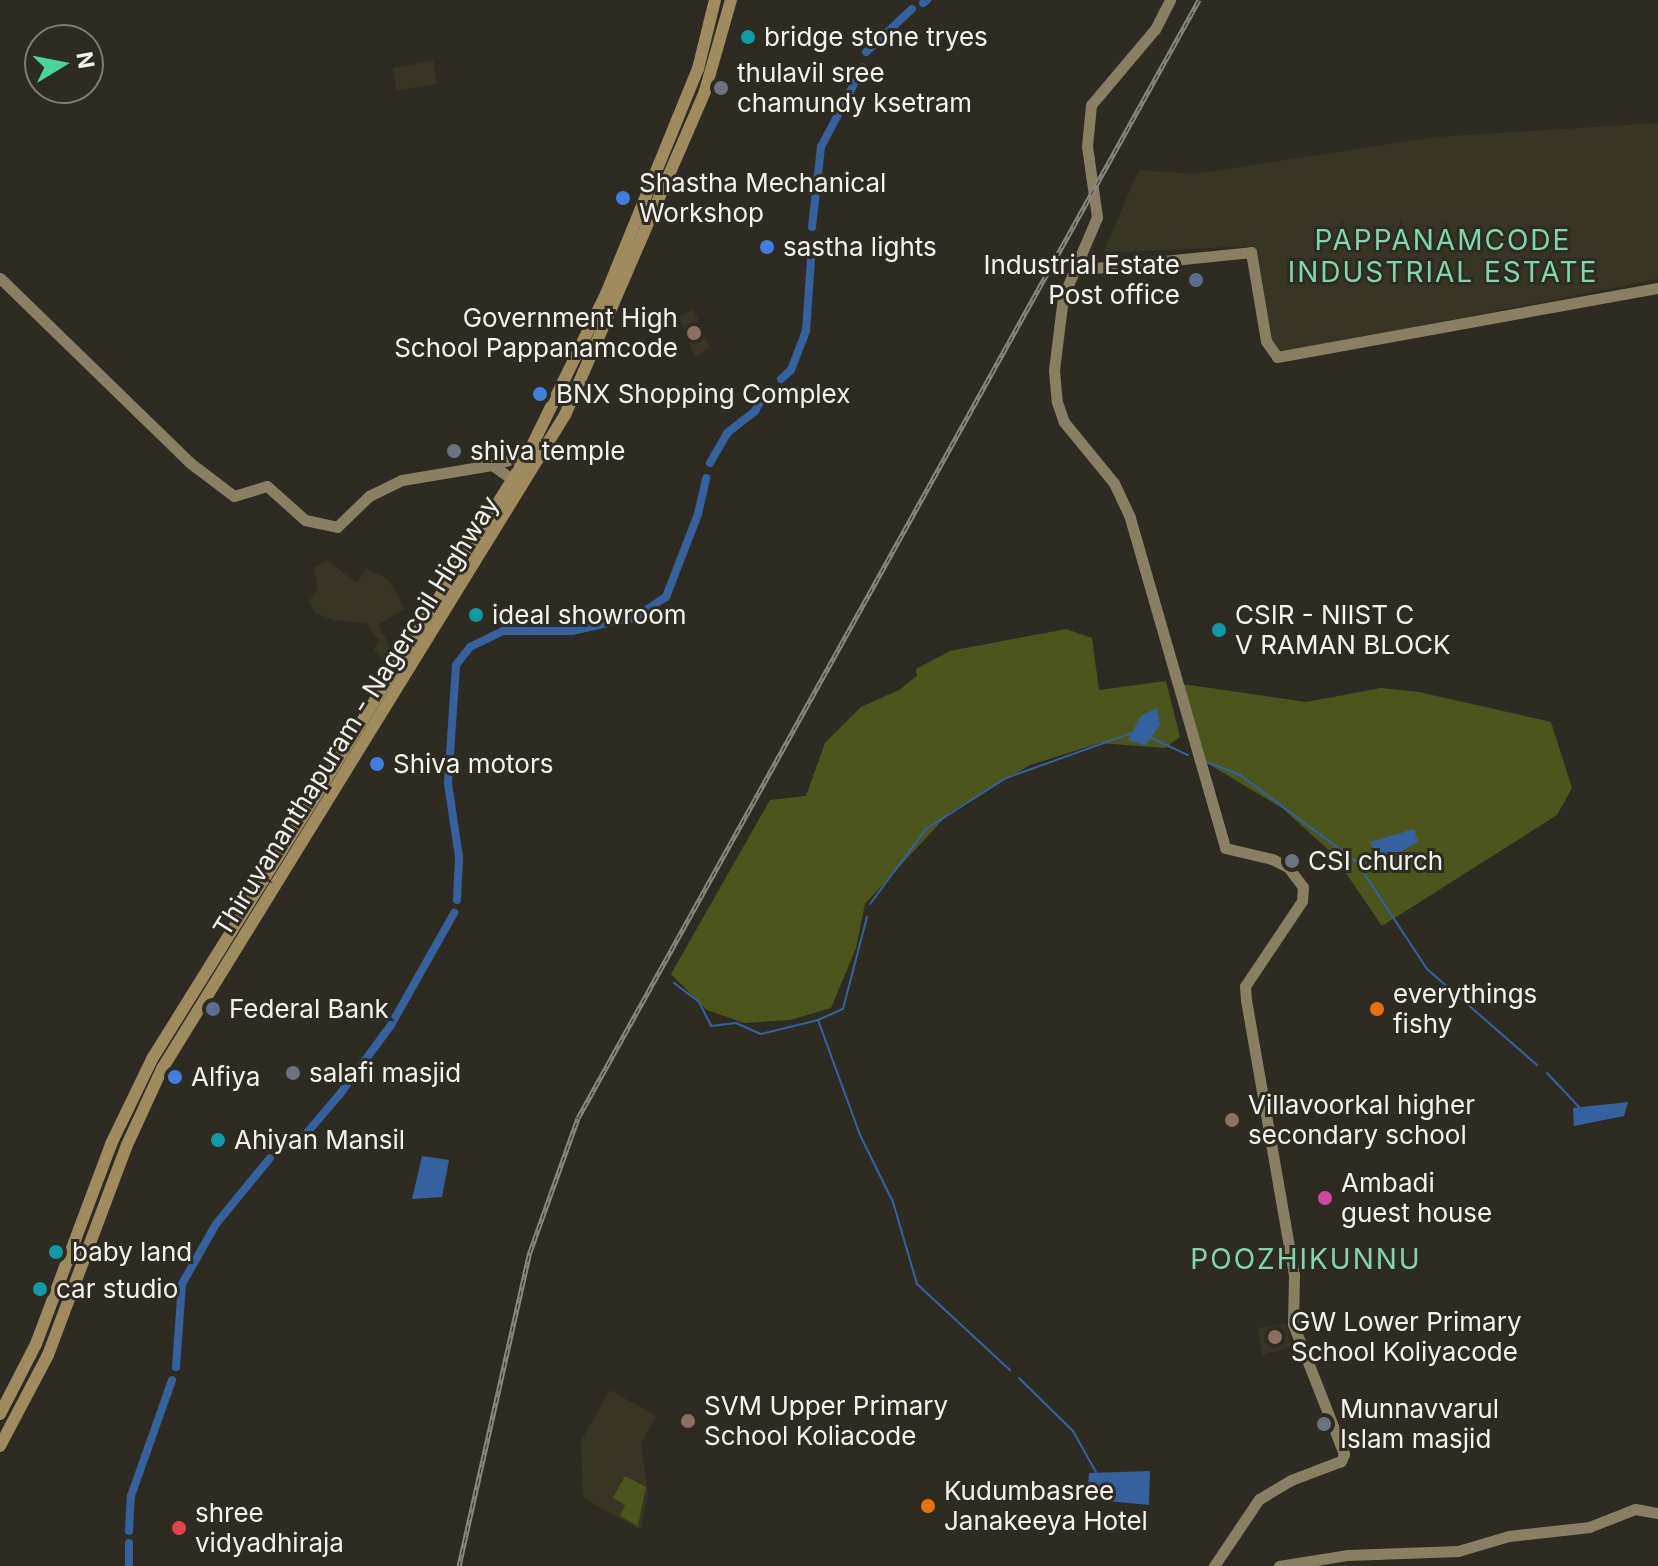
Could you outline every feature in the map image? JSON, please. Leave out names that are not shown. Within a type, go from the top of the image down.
[{"type":"main road","name":"Thiruvananthapuram - Nagercoil Highway","points":[[0,1414],[36,1344],[111,1144],[152,1059],[528,454],[606,294],[698,69],[715,0]]},
{"type":"main road","name":"Thiruvananthapuram - Nagercoil Highway","points":[[0,1446],[48,1355],[122,1158],[162,1069],[546,452],[705,91],[731,0]]},
{"type":"main road","points":[[1170,0],[1155,29],[1091,105],[1086,126],[1097,217],[1063,297],[1056,341],[1057,402],[1064,422],[1114,483],[1130,518],[1225,848],[1272,859],[1288,867],[1303,887],[1302,901],[1245,986],[1246,1000],[1294,1275],[1293,1324],[1344,1454],[1341,1461],[1291,1480],[1259,1499],[1214,1566]]},
{"type":"main road","points":[[1075,270],[1251,252],[1266,341],[1272,355],[1282,357],[1658,288]]},
{"type":"main road","points":[[0,278],[189,462],[234,496],[267,486],[305,520],[337,527],[369,496],[402,480],[492,465],[546,452]]},
{"type":"main road","points":[[492,465],[524,488]]},
{"type":"main road","points":[[1279,1566],[1348,1555],[1458,1551],[1509,1536],[1589,1527],[1635,1509],[1658,1513]]},
{"type":"shaded area","points":[[433,61],[437,84],[397,91],[393,68]]},
{"type":"shaded area","points":[[1658,123],[1658,279],[1283,353],[1273,347],[1253,246],[1103,253],[1139,170],[1195,174],[1436,137]]},
{"type":"shaded area","name":"Government High School Pappanamcode","points":[[693,309],[710,348],[695,357],[679,317]]},
{"type":"shaded area","points":[[326,560],[357,583],[366,569],[385,577],[397,593],[404,609],[378,625],[392,651],[383,660],[374,650],[379,640],[367,623],[333,620],[314,612],[309,601],[318,588],[314,568]]},
{"type":"shaded area","name":"GW Lower Primary School Koliyacode","points":[[1286,1324],[1292,1347],[1262,1355],[1258,1328]]},
{"type":"shaded area","points":[[610,1390],[656,1416],[641,1443],[648,1493],[641,1530],[583,1498],[581,1441]]},
{"type":"green space","points":[[1066,629],[1092,638],[1099,690],[1166,681],[1180,737],[1165,748],[1100,743],[1030,765],[950,812],[865,904],[856,948],[831,1008],[790,1020],[744,1023],[707,1010],[671,974],[770,800],[806,796],[825,743],[861,707],[899,690],[917,676],[916,669],[950,651]]},
{"type":"green space","points":[[1182,684],[1306,702],[1381,688],[1419,692],[1551,722],[1572,788],[1557,815],[1382,926],[1333,854],[1282,808],[1205,762]]},
{"type":"green space","points":[[625,1476],[646,1487],[638,1526],[620,1516],[625,1505],[613,1498]]},
{"type":"water","points":[[1157,708],[1160,725],[1146,745],[1128,740],[1141,716]]},
{"type":"water","points":[[1414,829],[1418,842],[1381,862],[1370,842]]},
{"type":"water","points":[[1628,1102],[1624,1116],[1574,1126],[1573,1108]]},
{"type":"water","points":[[422,1156],[449,1160],[442,1197],[412,1199]]},
{"type":"water","points":[[1150,1471],[1149,1505],[1087,1499],[1089,1473]]},
{"type":"waterway","points":[[923,3],[927,0]]},
{"type":"waterway","points":[[866,52],[912,9]]},
{"type":"waterway","points":[[812,227],[821,147],[863,67]]},
{"type":"waterway","points":[[781,379],[791,370],[806,331],[812,245]]},
{"type":"waterway","points":[[710,463],[727,433],[755,411],[766,391]]},
{"type":"waterway","points":[[633,619],[666,597],[698,514],[706,478]]},
{"type":"waterway","points":[[457,900],[459,857],[448,783],[456,665],[470,647],[503,631],[572,631],[621,620]]},
{"type":"waterway","points":[[870,904],[926,829],[1006,778],[1132,733]]},
{"type":"waterway","points":[[1149,737],[1188,755]]},
{"type":"waterway","points":[[1204,761],[1240,775],[1356,861],[1427,969],[1537,1065]]},
{"type":"waterway","points":[[289,1145],[305,1135],[340,1094],[391,1025],[454,913]]},
{"type":"waterway","points":[[674,983],[699,1002],[711,1026],[736,1023],[761,1034],[818,1020],[843,1009],[867,917]]},
{"type":"waterway","points":[[818,1020],[860,1135],[893,1202],[917,1284],[1010,1370]]},
{"type":"waterway","points":[[1547,1073],[1579,1107]]},
{"type":"waterway","points":[[176,1367],[182,1284],[216,1224],[270,1158]]},
{"type":"waterway","points":[[1019,1378],[1073,1431],[1097,1474]]},
{"type":"waterway","points":[[129,1531],[131,1496],[172,1380]]},
{"type":"waterway","points":[[129,1543],[129,1566]]},
{"type":"railway","points":[[459,1566],[530,1252],[578,1118],[1199,0]]},
{"type":"place","name":"bridge stone tryes","points":[[748,37]]},
{"type":"place","name":"thulavil sree chamundy ksetram","points":[[721,88]]},
{"type":"place","name":"Shastha Mechanical Workshop","points":[[623,198]]},
{"type":"place","name":"sastha lights","points":[[767,247]]},
{"type":"place","name":"Industrial Estate Post office","points":[[1196,280]]},
{"type":"place","name":"Government High School Pappanamcode","points":[[694,333]]},
{"type":"place","name":"BNX Shopping Complex","points":[[540,394]]},
{"type":"place","name":"shiva temple","points":[[454,451]]},
{"type":"place","name":"ideal showroom","points":[[476,615]]},
{"type":"place","name":"CSIR - NIIST C V RAMAN BLOCK","points":[[1219,630]]},
{"type":"place","name":"Shiva motors","points":[[377,764]]},
{"type":"place","name":"CSI church","points":[[1292,861]]},
{"type":"place","name":"Federal Bank","points":[[213,1009]]},
{"type":"place","name":"everythings fishy","points":[[1377,1009]]},
{"type":"place","name":"salafi masjid","points":[[293,1073]]},
{"type":"place","name":"Alfiya","points":[[175,1077]]},
{"type":"place","name":"Villavoorkal higher secondary school","points":[[1232,1120]]},
{"type":"place","name":"Ahiyan Mansil","points":[[218,1140]]},
{"type":"place","name":"Ambadi guest house","points":[[1325,1198]]},
{"type":"place","name":"baby land","points":[[56,1252]]},
{"type":"place","name":"car studio","points":[[40,1289]]},
{"type":"place","name":"GW Lower Primary School Koliyacode","points":[[1275,1337]]},
{"type":"place","name":"SVM Upper Primary School Koliacode","points":[[688,1421]]},
{"type":"place","name":"Munnavvarul Islam masjid","points":[[1324,1424]]},
{"type":"place","name":"Kudumbasree Janakeeya Hotel","points":[[928,1506]]},
{"type":"place","name":"shree vidyadhiraja","points":[[179,1528]]},
{"type":"district","name":"PAPPANAMCODE INDUSTRIAL ESTATE","points":[[1443,256]]},
{"type":"district","name":"POOZHIKUNNU","points":[[1306,1259]]}]
